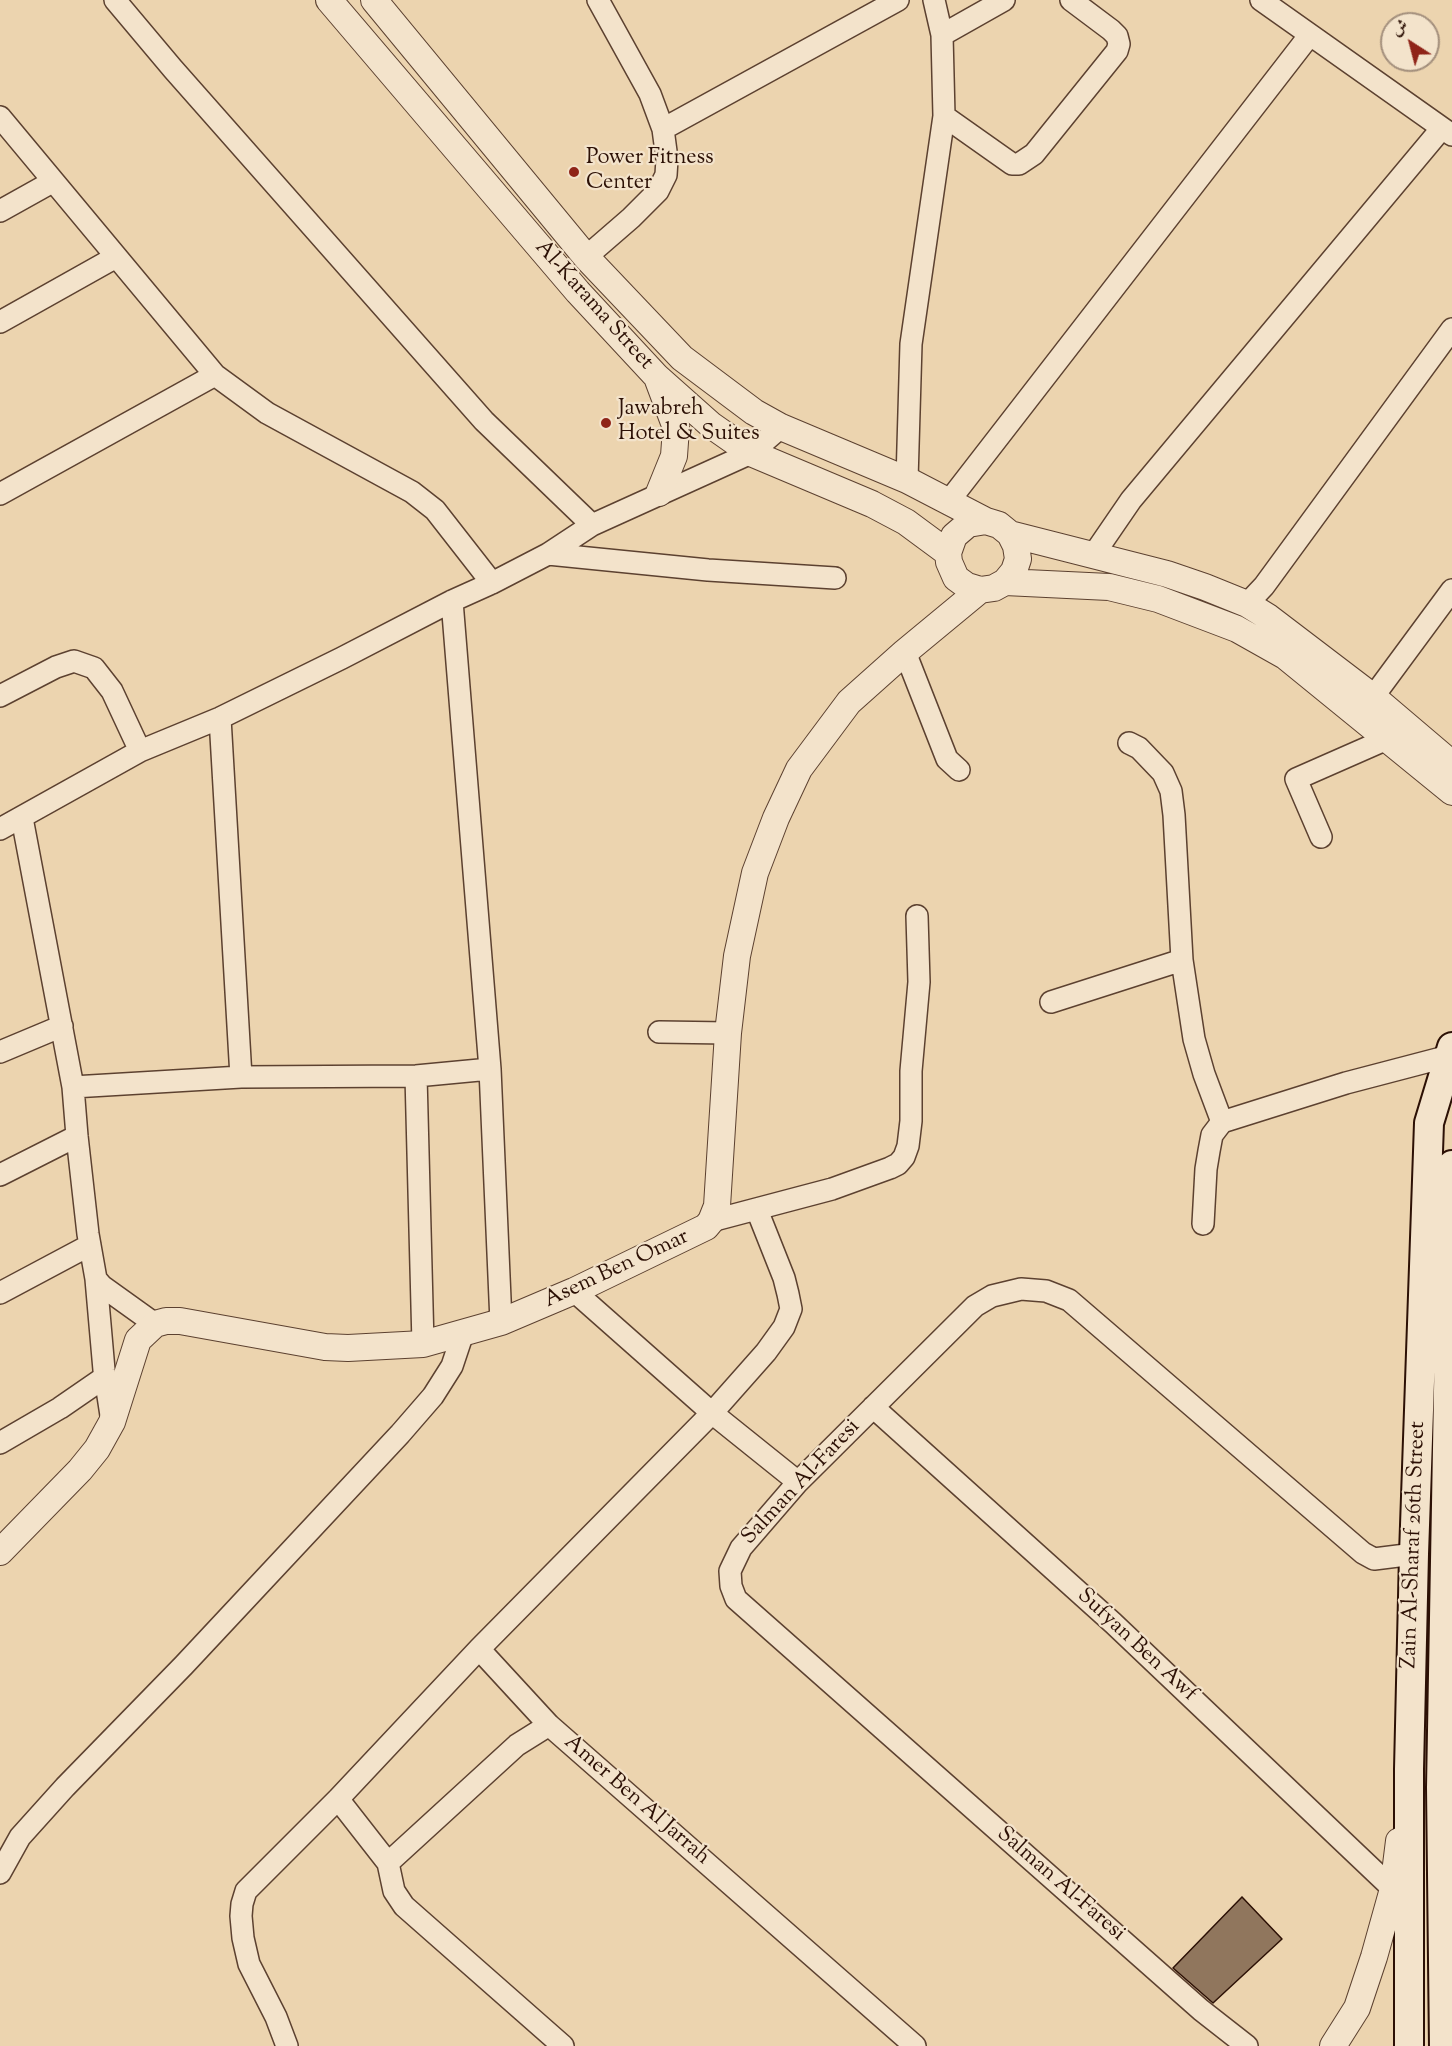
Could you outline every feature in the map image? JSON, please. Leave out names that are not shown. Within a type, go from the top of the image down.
[{"type":"main road","name":"Zain Al-Sharaf 26th Street","points":[[1409,2046],[1409,1769],[1429,1123],[1450,1052]]},
{"type":"main road","name":"Zain Al-Sharaf 26th Street","points":[[1444,2046],[1452,1165]]},
{"type":"street","points":[[115,0],[173,69],[484,421],[592,525]]},
{"type":"street","name":"Al-Karama Street","points":[[329,0],[578,292],[657,377],[711,425],[751,453],[872,504],[906,522],[948,553]]},
{"type":"street","name":"Al-Karama Street","points":[[374,0],[586,257],[682,358],[753,412],[781,428],[907,480],[986,521]]},
{"type":"street","points":[[586,257],[658,191],[666,175],[668,159],[663,129],[650,94],[598,0]]},
{"type":"street","points":[[663,129],[898,0]]},
{"type":"street","points":[[907,480],[911,344],[944,116],[942,35],[934,0]]},
{"type":"street","points":[[942,35],[1004,0]]},
{"type":"street","points":[[944,116],[1012,164],[1019,164],[1034,154],[1117,51],[1119,44],[1117,36],[1111,30],[1071,0]]},
{"type":"street","points":[[1094,554],[1131,500],[1447,132],[1261,0]]},
{"type":"street","points":[[949,501],[1309,36]]},
{"type":"street","points":[[0,117],[214,375],[267,412],[412,492],[435,510],[492,583]]},
{"type":"street","points":[[0,211],[52,182]]},
{"type":"street","points":[[0,322],[116,257]]},
{"type":"street","points":[[1246,603],[1264,586],[1452,328]]},
{"type":"street","points":[[0,494],[214,375]]},
{"type":"street","points":[[657,377],[676,428],[674,456],[659,493]]},
{"type":"street","points":[[0,829],[140,752],[220,718],[342,658],[452,600],[492,583],[548,554],[592,525],[751,453],[781,428]]},
{"type":"street","points":[[986,521],[999,525],[1010,534],[1016,546],[1018,559],[1014,572],[1005,582],[993,588],[980,590],[967,586],[956,578],[948,553],[954,536],[968,524],[986,521]]},
{"type":"street","points":[[1010,534],[1167,574],[1246,603],[1268,617],[1373,698],[1452,764]]},
{"type":"street","points":[[548,554],[708,570],[835,578]]},
{"type":"street","points":[[929,633],[956,578]]},
{"type":"street","points":[[1005,582],[1109,587],[1158,599],[1237,629],[1285,656],[1452,792]]},
{"type":"street","name":"Asem Ben Omar","points":[[154,1324],[180,1321],[325,1347],[423,1344],[501,1322],[574,1291],[699,1232],[711,1221],[717,1206],[729,1033],[737,956],[755,873],[780,808],[799,769],[849,702],[980,590]]},
{"type":"street","points":[[1373,698],[1452,590]]},
{"type":"street","points":[[452,600],[490,1069],[501,1322]]},
{"type":"street","points":[[905,652],[947,759],[959,770]]},
{"type":"street","points":[[0,696],[56,667],[74,662],[94,668],[112,691],[140,752]]},
{"type":"street","points":[[220,718],[241,1077]]},
{"type":"street","points":[[1321,837],[1296,779],[1387,739]]},
{"type":"street","points":[[1129,742],[1139,748],[1163,773],[1171,791],[1182,960],[1194,1039],[1222,1122]]},
{"type":"street","points":[[22,818],[73,1087],[112,1422]]},
{"type":"street","points":[[711,1221],[832,1189],[880,1173],[898,1164],[904,1157],[908,1146],[911,1071],[919,982],[916,916]]},
{"type":"street","points":[[1051,1002],[1182,960]]},
{"type":"street","points":[[0,1052],[62,1026]]},
{"type":"street","points":[[659,1032],[729,1033]]},
{"type":"street","points":[[1203,1224],[1209,1151],[1212,1136],[1222,1122],[1450,1052]]},
{"type":"street","points":[[73,1087],[241,1077],[416,1076],[490,1069]]},
{"type":"street","points":[[416,1076],[423,1344]]},
{"type":"street","points":[[0,1175],[77,1136]]},
{"type":"street","points":[[287,2046],[276,2017],[249,1964],[243,1938],[242,1904],[246,1891],[338,1799],[479,1649],[712,1413],[784,1328],[791,1309],[784,1278],[757,1210]]},
{"type":"street","points":[[0,1293],[90,1245]]},
{"type":"street","points":[[0,1552],[80,1470],[97,1449],[112,1422],[138,1340],[154,1324],[96,1279]]},
{"type":"street","name":"Salman Al-Faresi","points":[[1247,2046],[1201,2010],[736,1599],[731,1586],[730,1571],[741,1548],[798,1482],[975,1306],[992,1296],[1021,1289],[1046,1292],[1069,1300],[1352,1546],[1374,1559],[1414,1554]]},
{"type":"street","points":[[574,1291],[712,1413],[798,1482]]},
{"type":"street","points":[[0,1873],[20,1837],[65,1787],[184,1665],[433,1396],[452,1366],[463,1333]]},
{"type":"street","points":[[0,1443],[60,1408],[105,1377]]},
{"type":"street","name":"Sufyan Ben Awf","points":[[873,1407],[1113,1623],[1393,1889]]},
{"type":"street","points":[[479,1649],[549,1725]]},
{"type":"street","name":"Amer Ben Al Jarrah","points":[[388,1863],[517,1745],[549,1725],[915,2046]]},
{"type":"street","points":[[1333,2046],[1356,2008],[1374,1957],[1393,1889],[1409,1769]]},
{"type":"street","points":[[338,1799],[388,1863],[394,1891],[404,1906],[563,2046]]},
{"type":"building","points":[[1242,1897],[1282,1939],[1213,2003],[1173,1968]]},
{"type":"place","name":"Power Fitness Center","points":[[574,172]]},
{"type":"place","name":"Jawabreh Hotel & Suites","points":[[606,423]]}]
